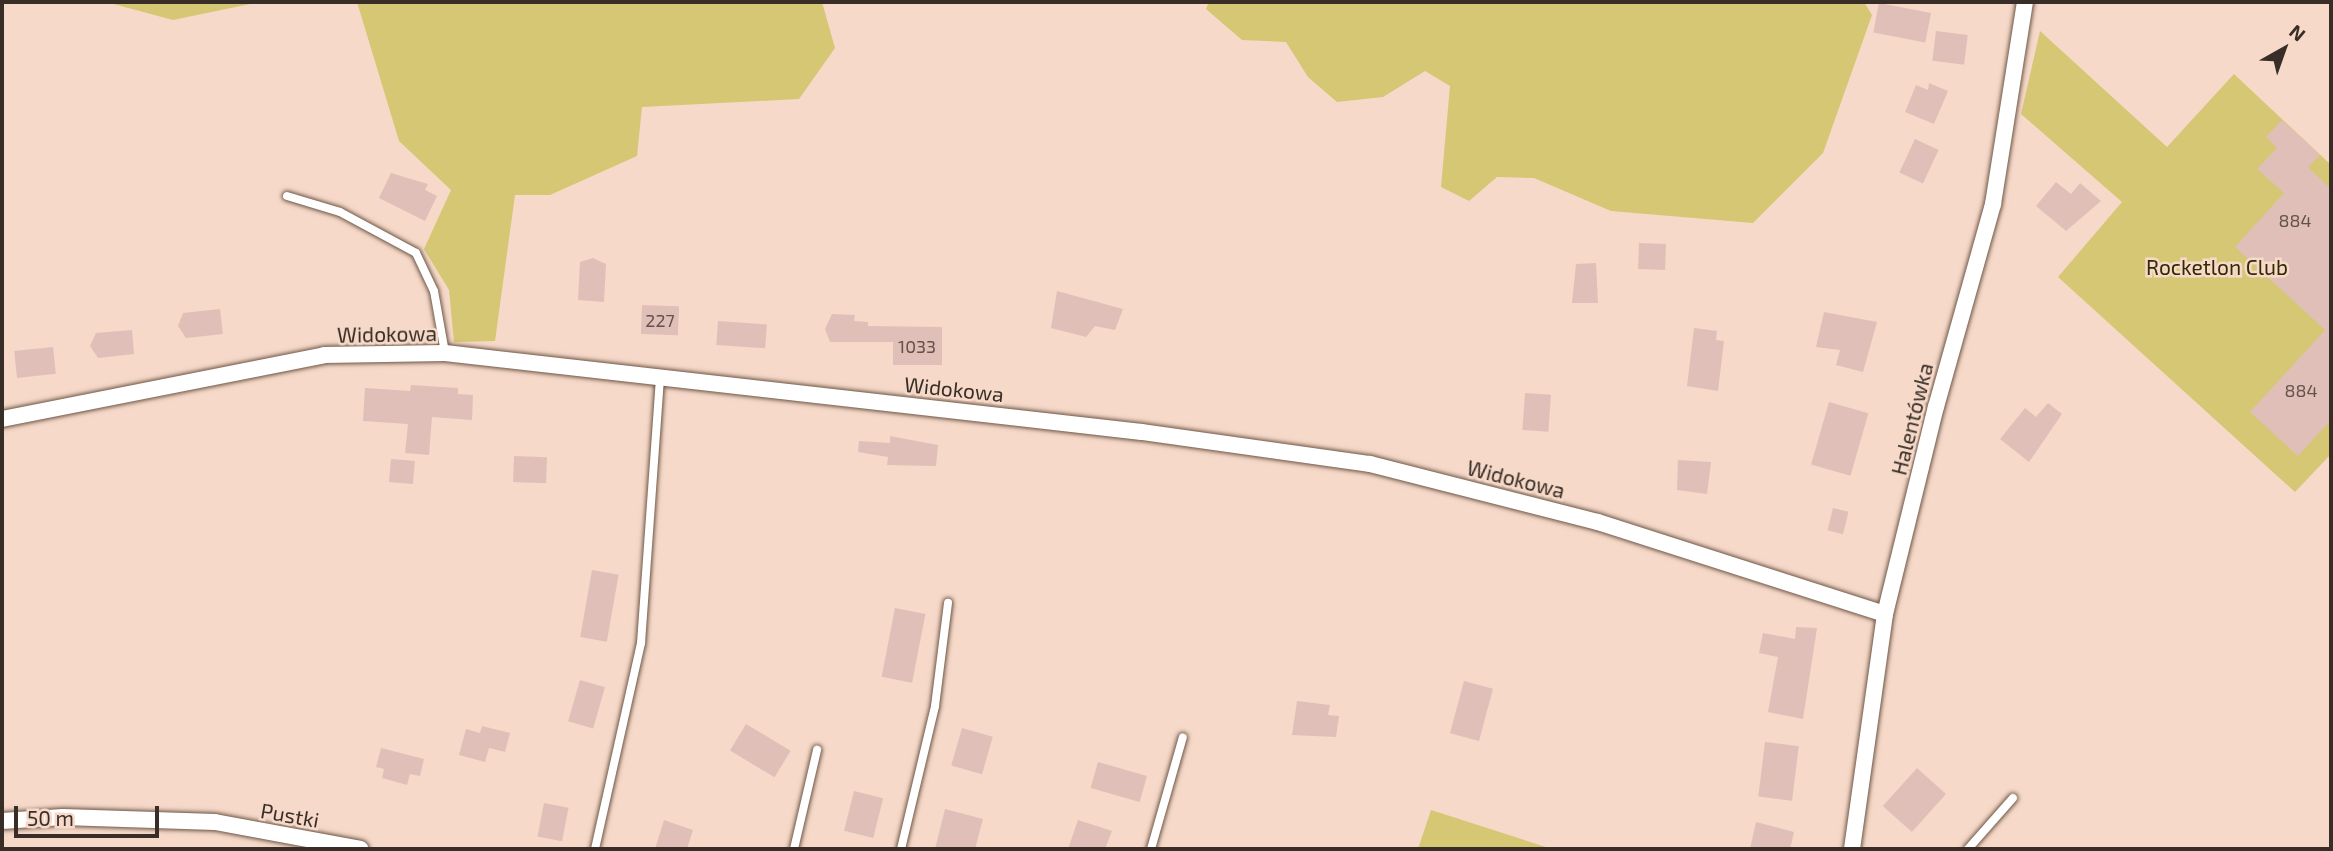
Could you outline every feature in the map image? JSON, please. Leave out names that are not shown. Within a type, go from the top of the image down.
[{"type":"street","name":"Halentówka","points":[[1852,849],[1885,614],[1936,407],[1993,204],[2025,2]]},
{"type":"street","name":"Widokowa","points":[[2,419],[324,355],[445,353],[660,376],[1370,464],[1611,526],[1885,614]]},
{"type":"street","name":"Pustki","points":[[2,821],[63,817],[215,822],[361,849]]},
{"type":"lane","points":[[287,196],[340,212],[416,253],[434,291],[445,353]]},
{"type":"lane","points":[[595,849],[641,643],[660,376]]},
{"type":"lane","points":[[901,849],[935,706],[948,603]]},
{"type":"lane","points":[[1151,849],[1184,737]]},
{"type":"lane","points":[[794,849],[817,750]]},
{"type":"lane","points":[[1968,849],[2013,798]]},
{"type":"green space","points":[[106,2],[259,2],[173,20]]},
{"type":"green space","points":[[357,2],[822,2],[835,48],[799,99],[642,107],[637,156],[550,195],[515,195],[495,341],[454,342],[449,290],[424,249],[451,190],[399,141]]},
{"type":"green space","points":[[1209,2],[1864,2],[1872,15],[1823,153],[1753,223],[1611,211],[1534,178],[1497,177],[1469,201],[1441,187],[1450,86],[1425,71],[1383,97],[1337,102],[1308,77],[1286,42],[1242,40],[1206,9]]},
{"type":"green space","name":"Rocketlon Club","points":[[2040,31],[2167,147],[2234,74],[2331,165],[2331,454],[2295,492],[2058,277],[2122,202],[2021,114]]},
{"type":"green space","points":[[1431,810],[1552,849],[1418,849]]},
{"type":"building","points":[[1879,3],[1931,13],[1925,43],[1873,32]]},
{"type":"building","points":[[1936,31],[1968,35],[1964,65],[1932,61]]},
{"type":"building","points":[[1929,83],[1948,91],[1934,124],[1905,112],[1916,85],[1928,90]]},
{"type":"building","points":[[2282,120],[2320,155],[2308,167],[2331,189],[2331,420],[2298,456],[2250,412],[2325,330],[2235,247],[2284,193],[2257,169],[2277,148],[2266,137]]},
{"type":"building","points":[[1915,139],[1939,150],[1923,184],[1899,173]]},
{"type":"building","points":[[391,173],[428,184],[425,190],[437,196],[425,221],[379,198]]},
{"type":"building","points":[[2056,182],[2071,194],[2080,183],[2101,201],[2066,231],[2036,206]]},
{"type":"building","points":[[1639,243],[1666,244],[1665,270],[1638,269]]},
{"type":"building","points":[[593,258],[606,264],[604,302],[578,300],[580,262]]},
{"type":"building","points":[[1596,263],[1598,303],[1572,303],[1576,264]]},
{"type":"building","points":[[1057,291],[1123,309],[1115,330],[1095,326],[1086,337],[1051,328]]},
{"type":"building","points":[[642,305],[679,306],[678,335],[641,334]]},
{"type":"building","points":[[220,309],[223,334],[186,338],[178,326],[183,313]]},
{"type":"building","points":[[1824,312],[1877,322],[1863,372],[1836,365],[1840,350],[1816,347]]},
{"type":"building","points":[[832,314],[855,315],[854,321],[868,322],[868,326],[942,327],[942,365],[893,365],[893,342],[830,342],[825,329]]},
{"type":"building","points":[[718,321],[767,324],[765,348],[716,345]]},
{"type":"building","points":[[1694,328],[1717,331],[1716,340],[1724,341],[1718,391],[1687,386]]},
{"type":"building","points":[[132,330],[134,354],[98,358],[90,346],[96,333]]},
{"type":"building","points":[[53,347],[56,374],[17,378],[14,351]]},
{"type":"building","points":[[411,385],[458,388],[458,394],[473,395],[472,420],[432,417],[429,455],[405,453],[408,424],[363,421],[365,388],[410,391]]},
{"type":"building","points":[[1525,393],[1551,395],[1548,432],[1522,430]]},
{"type":"building","points":[[1829,402],[1868,413],[1850,476],[1811,464]]},
{"type":"building","points":[[2048,403],[2062,414],[2029,462],[2000,439],[2025,408],[2036,417]]},
{"type":"building","points":[[890,436],[938,445],[936,466],[887,465],[888,457],[858,452],[859,441],[890,443]]},
{"type":"building","points":[[514,456],[547,457],[546,483],[513,482]]},
{"type":"building","points":[[391,459],[415,461],[413,484],[389,482]]},
{"type":"building","points":[[1678,460],[1711,462],[1707,494],[1677,490]]},
{"type":"building","points":[[1833,508],[1849,512],[1843,534],[1827,530]]},
{"type":"building","points":[[592,570],[619,575],[607,642],[580,637]]},
{"type":"building","points":[[895,608],[925,614],[912,683],[882,677]]},
{"type":"building","points":[[1796,627],[1817,628],[1803,719],[1768,712],[1778,657],[1759,653],[1763,633],[1795,639]]},
{"type":"building","points":[[580,680],[605,687],[593,729],[568,721]]},
{"type":"building","points":[[1464,681],[1493,689],[1479,741],[1450,733]]},
{"type":"building","points":[[1297,701],[1330,705],[1328,715],[1339,716],[1336,737],[1292,735]]},
{"type":"building","points":[[746,724],[791,751],[775,777],[730,751]]},
{"type":"building","points":[[482,726],[510,733],[505,752],[489,748],[485,762],[459,755],[466,729],[480,733]]},
{"type":"building","points":[[962,728],[993,737],[982,774],[951,765]]},
{"type":"building","points":[[1765,742],[1799,746],[1792,801],[1758,797]]},
{"type":"building","points":[[381,748],[424,759],[420,776],[410,774],[407,785],[382,778],[384,769],[376,767]]},
{"type":"building","points":[[1098,762],[1147,776],[1140,802],[1091,788]]},
{"type":"building","points":[[1917,768],[1946,794],[1912,832],[1883,806]]},
{"type":"building","points":[[854,791],[883,798],[873,838],[844,831]]},
{"type":"building","points":[[544,803],[569,808],[562,841],[538,836]]},
{"type":"building","points":[[945,809],[983,819],[975,849],[935,849]]},
{"type":"building","points":[[664,820],[693,830],[687,849],[655,849]]},
{"type":"building","points":[[1078,820],[1112,831],[1105,849],[1068,849]]},
{"type":"building","points":[[1756,822],[1794,832],[1790,849],[1750,849]]}]
